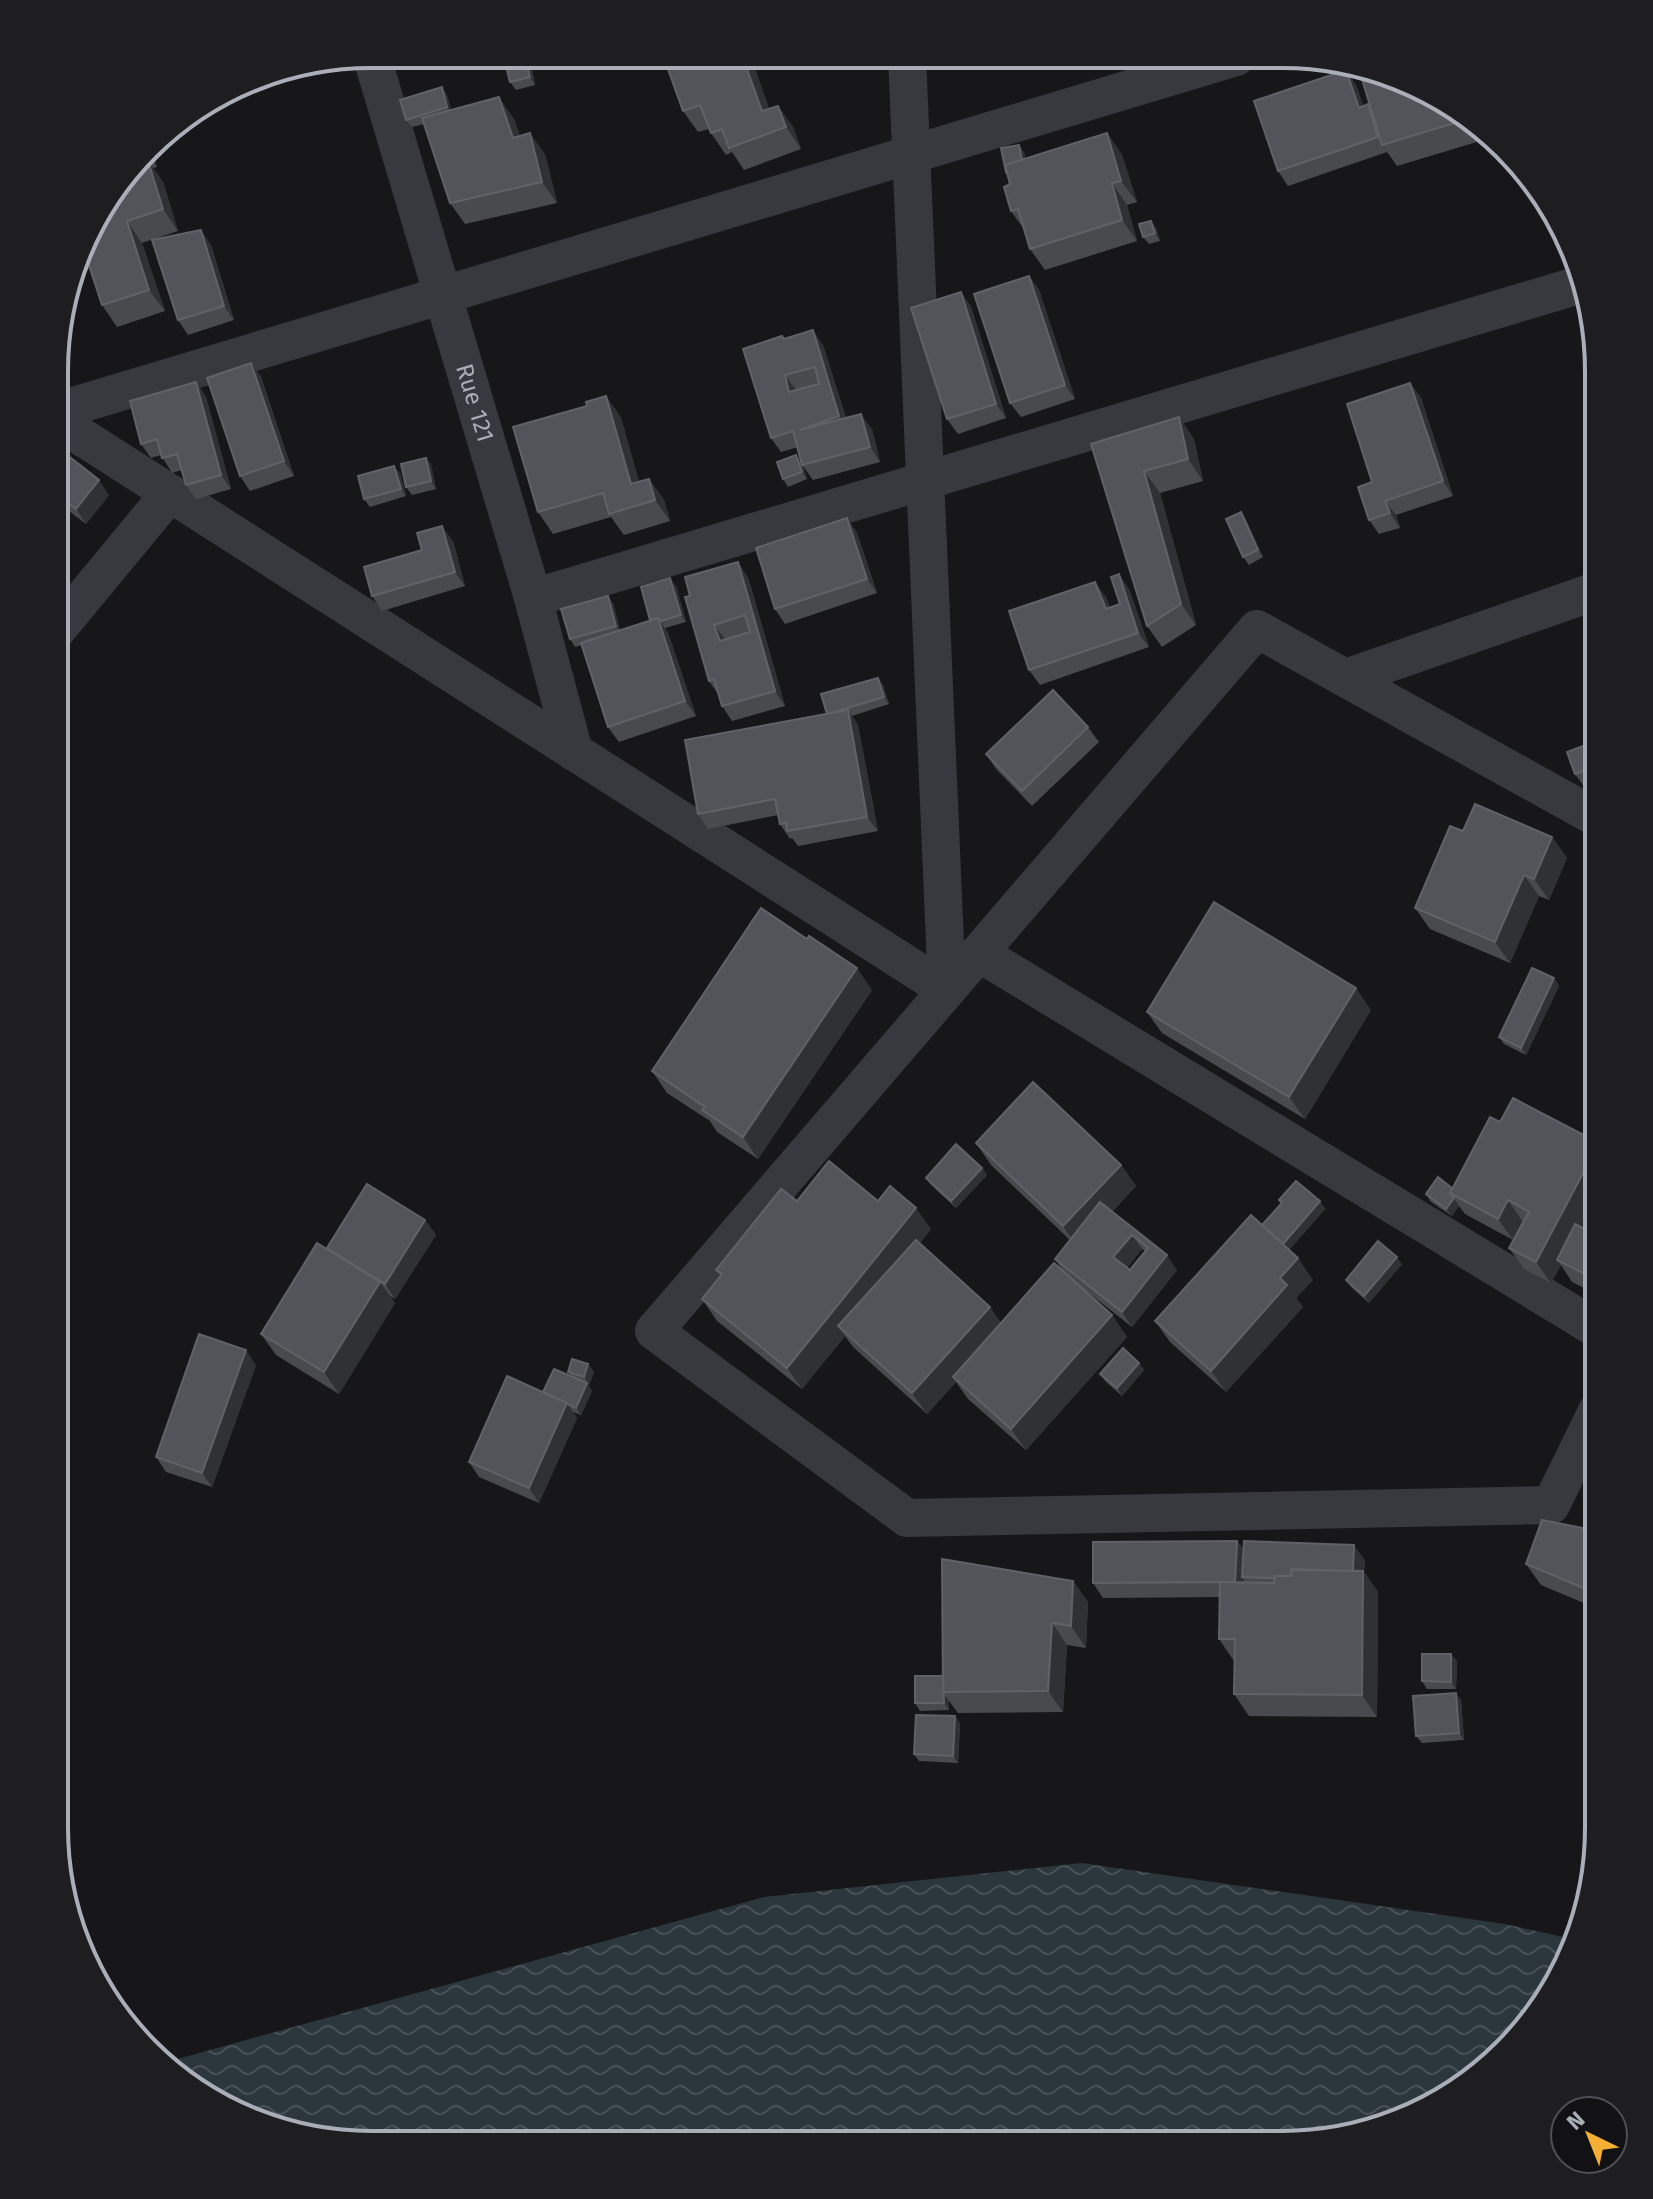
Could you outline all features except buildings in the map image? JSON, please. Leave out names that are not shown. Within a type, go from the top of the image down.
[{"type":"street","name":"Rue 121","points":[[375,68],[533,598],[574,752]]},
{"type":"street","points":[[908,68],[947,990]]},
{"type":"street","points":[[68,408],[1199,68]]},
{"type":"street","points":[[533,598],[1573,287]]},
{"type":"street","points":[[68,428],[947,990]]},
{"type":"street","points":[[68,616],[170,493]]},
{"type":"street","points":[[1346,678],[1585,595]]},
{"type":"street","points":[[1585,811],[1257,629],[654,1331],[907,1518],[1551,1505],[1585,1436]]},
{"type":"street","points":[[979,953],[1585,1321]]},
{"type":"water","points":[[1082,1863],[1505,1924],[1564,1937],[1534,1996],[1510,2028],[1482,2056],[1450,2080],[1416,2100],[1379,2115],[1341,2125],[1301,2130],[352,2130],[293,2121],[255,2108],[203,2080],[176,2060],[764,1897]]}]
